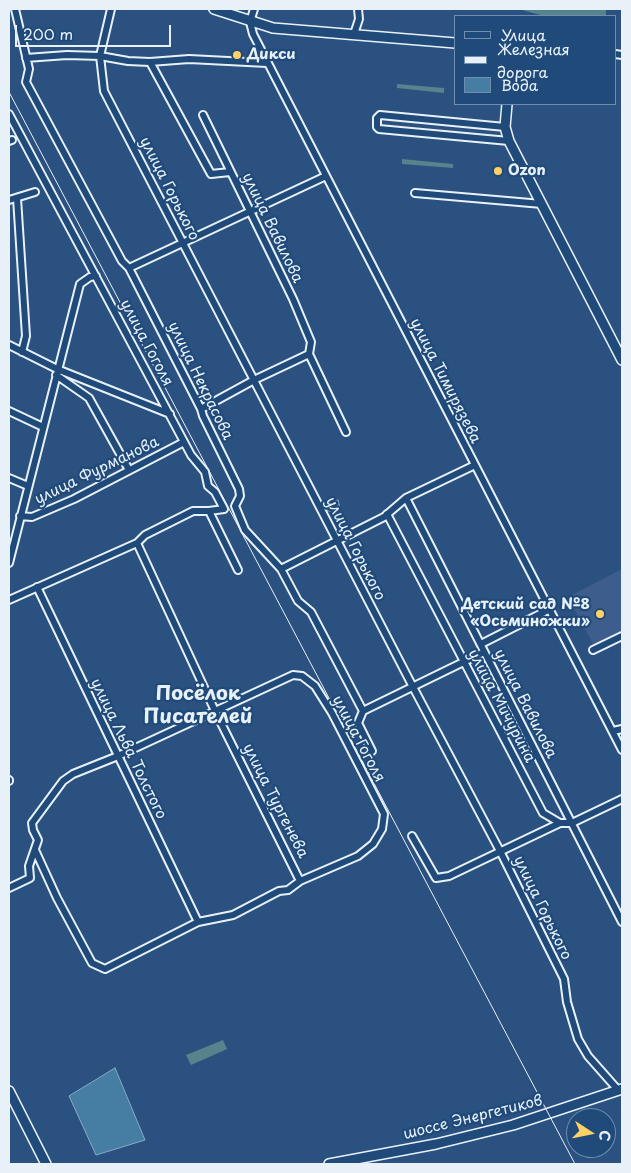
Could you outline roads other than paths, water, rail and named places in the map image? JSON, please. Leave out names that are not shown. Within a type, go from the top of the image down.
[{"type":"street","name":"улица Некрасова","points":[[15,9],[29,69],[26,82],[122,261],[129,268],[201,409],[239,489],[240,496],[235,506],[246,530],[281,568],[298,601],[311,612],[363,711],[358,723],[372,751]]},
{"type":"street","name":"улица Горького","points":[[111,9],[100,56],[104,91],[412,687],[500,851],[564,979],[567,1002],[578,1039],[588,1056],[620,1090]]},
{"type":"street","points":[[214,9],[272,28],[454,43]]},
{"type":"street","points":[[250,22],[254,9]]},
{"type":"street","points":[[354,34],[358,19],[358,9]]},
{"type":"street","name":"улица Тимирязева","points":[[250,22],[252,34],[622,750]]},
{"type":"street","points":[[26,58],[67,55],[100,56],[128,61],[150,62],[189,58],[267,63]]},
{"type":"street","points":[[150,62],[211,174],[230,172]]},
{"type":"street","points":[[507,105],[505,127],[509,141],[622,360]]},
{"type":"street","name":"улица Гоголя","points":[[9,114],[191,455],[204,472],[208,486],[215,492],[224,509],[209,511]]},
{"type":"street","name":"улица Вавилова","points":[[203,115],[311,342],[308,354]]},
{"type":"street","points":[[505,127],[380,115],[377,118],[377,127],[379,129],[509,141]]},
{"type":"street","points":[[398,131],[399,117]]},
{"type":"street","points":[[435,134],[437,120]]},
{"type":"street","points":[[471,138],[472,124]]},
{"type":"street","points":[[129,268],[326,176]]},
{"type":"street","points":[[9,200],[35,192]]},
{"type":"street","points":[[415,193],[542,204]]},
{"type":"street","points":[[17,198],[26,336],[22,352]]},
{"type":"street","points":[[9,563],[12,534],[20,516],[80,284],[90,277],[96,276]]},
{"type":"street","points":[[9,345],[57,372],[89,398],[129,470]]},
{"type":"street","points":[[201,409],[254,380],[308,354],[346,432]]},
{"type":"street","points":[[57,372],[170,414]]},
{"type":"street","points":[[9,411],[43,427]]},
{"type":"street","name":"улица Фурманова","points":[[20,516],[32,517],[74,499],[184,442]]},
{"type":"street","points":[[281,568],[387,514],[406,498],[475,465]]},
{"type":"street","points":[[9,478],[28,486]]},
{"type":"street","name":"улица Вавилова","points":[[406,498],[622,922]]},
{"type":"street","points":[[9,599],[137,543],[145,534],[193,511],[209,511],[238,570]]},
{"type":"street","name":"улица Мичурина","points":[[387,514],[543,813],[560,823]]},
{"type":"street","name":"улица Тургенева","points":[[137,543],[215,711],[300,881]]},
{"type":"street","name":"улица Льва Толстого","points":[[37,587],[198,922]]},
{"type":"street","points":[[481,644],[550,609]]},
{"type":"street","points":[[593,650],[622,636]]},
{"type":"street","points":[[363,711],[484,652]]},
{"type":"street","name":"улица Гоголя","points":[[215,711],[293,675],[302,676],[315,686],[332,713],[384,814],[382,829],[373,844],[358,856],[300,881]]},
{"type":"street","points":[[30,878],[29,866],[38,840],[32,823],[63,781],[73,774],[118,756],[215,711]]},
{"type":"street","points":[[613,731],[622,729]]},
{"type":"street","points":[[412,836],[436,878],[449,876],[560,823],[572,823],[622,799]]},
{"type":"street","points":[[35,850],[42,868],[92,963],[106,969],[198,922],[233,915],[279,891],[288,890],[300,881]]},
{"type":"street","points":[[9,888],[30,878],[42,868]]},
{"type":"street","name":"шоссе Энергетиков","points":[[329,1164],[436,1144],[513,1125],[620,1090]]},
{"type":"street","points":[[9,1091],[46,1164]]},
{"type":"water","points":[[338,500],[340,508],[327,511],[327,505]]},
{"type":"water","points":[[115,1068],[145,1140],[96,1155],[69,1096]]},
{"type":"railway","points":[[9,92],[575,1164]]},
{"type":"place","name":"Дикси","points":[[237,55]]},
{"type":"place","name":"Ozon","points":[[498,171]]},
{"type":"place","name":"Детский сад №8 «Осьминожки»","points":[[600,614]]},
{"type":"district","name":"Посёлок Писателей","points":[[198,706]]}]
